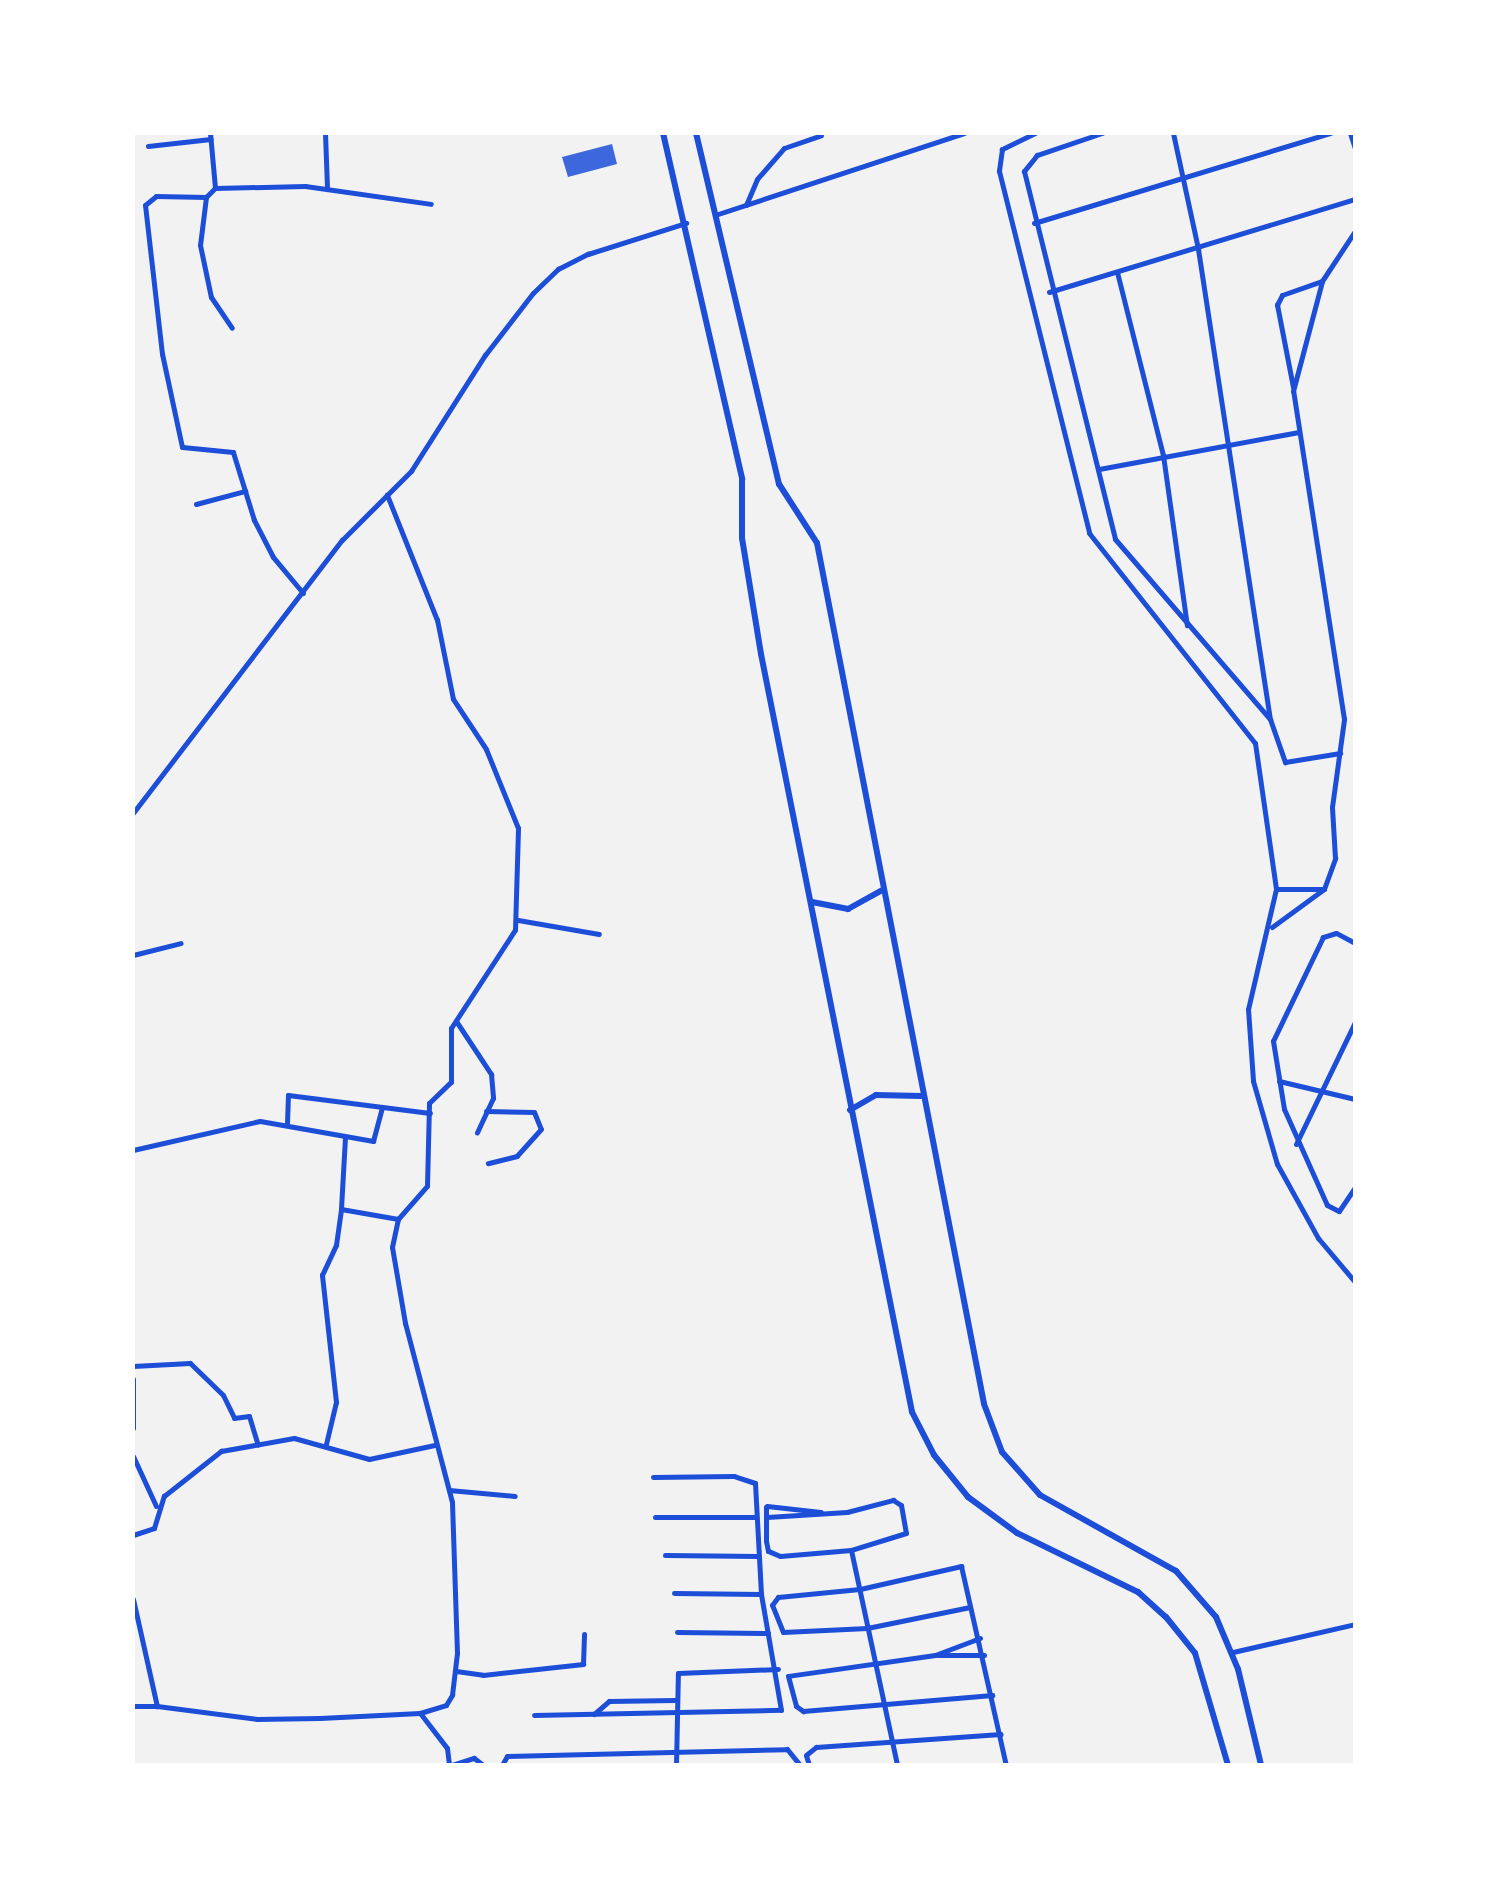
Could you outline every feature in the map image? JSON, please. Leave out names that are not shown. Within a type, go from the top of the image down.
[{"type":"street","points":[[325,133],[327,187]]},
{"type":"street","points":[[663,133],[742,479],[744,551],[850,1110],[912,1412],[934,1455],[968,1497],[1017,1532],[1138,1592],[1166,1616],[1195,1653],[1228,1765]]},
{"type":"street","points":[[696,133],[779,484],[817,544],[881,891],[984,1404],[1002,1452],[1040,1494],[1176,1571],[1216,1617],[1233,1651],[1261,1765]]},
{"type":"street","points":[[715,215],[964,133]]},
{"type":"street","points":[[1035,133],[1002,149],[999,171],[1089,533],[1251,734],[1267,789],[1276,889],[1272,926],[1248,1009],[1258,1111],[1290,1190],[1329,1254],[1354,1279]]},
{"type":"street","points":[[1102,133],[1028,161],[1034,223],[1049,292],[1099,469],[1115,539],[1270,719]]},
{"type":"street","points":[[1173,133],[1185,178],[1198,249],[1270,719],[1285,762],[1340,753]]},
{"type":"street","points":[[1034,223],[1331,133]]},
{"type":"street","points":[[1350,133],[1355,148]]},
{"type":"street","points":[[746,205],[757,179],[784,148],[821,135]]},
{"type":"street","points":[[148,146],[211,136],[215,188]]},
{"type":"street","points":[[232,328],[211,297],[201,245],[206,197],[215,188],[327,187],[431,205]]},
{"type":"street","points":[[206,197],[156,196],[145,205],[162,354],[182,447],[233,452],[245,491],[273,557],[303,593]]},
{"type":"street","points":[[1049,292],[1198,249],[1355,199]]},
{"type":"street","points":[[133,813],[303,593],[411,471],[491,346],[551,275],[589,254],[685,223]]},
{"type":"street","points":[[1293,391],[1322,281],[1355,231]]},
{"type":"street","points":[[1118,272],[1163,455],[1187,625]]},
{"type":"street","points":[[1272,926],[1324,889],[1335,858],[1332,807],[1343,719],[1293,391],[1277,305],[1282,295],[1322,281]]},
{"type":"street","points":[[1099,469],[1228,440],[1298,432]]},
{"type":"street","points":[[196,505],[245,491]]},
{"type":"street","points":[[133,1706],[157,1706],[257,1719],[420,1713],[450,1702],[456,1671],[449,1490],[435,1445],[391,1261],[398,1219],[426,1186],[431,1097],[451,1082],[450,1036],[456,1021],[518,920],[517,813],[453,699],[436,621],[387,495]]},
{"type":"street","points":[[1276,889],[1324,889]]},
{"type":"street","points":[[812,902],[848,909],[881,891]]},
{"type":"street","points":[[518,920],[599,934]]},
{"type":"street","points":[[1355,943],[1328,933],[1273,1041],[1279,1081],[1296,1144],[1327,1205],[1333,1210],[1345,1206],[1355,1187]]},
{"type":"street","points":[[133,955],[181,943]]},
{"type":"street","points":[[456,1021],[491,1074],[494,1091],[477,1133]]},
{"type":"street","points":[[1296,1144],[1355,1022]]},
{"type":"street","points":[[1279,1081],[1355,1099]]},
{"type":"street","points":[[287,1123],[288,1095],[430,1113]]},
{"type":"street","points":[[850,1110],[876,1095],[921,1096]]},
{"type":"street","points":[[133,1150],[260,1121],[287,1123],[345,1137],[377,1140],[382,1107]]},
{"type":"street","points":[[486,1111],[534,1112],[541,1129],[517,1156],[488,1163]]},
{"type":"street","points":[[326,1444],[336,1402],[322,1275],[336,1245],[345,1137]]},
{"type":"street","points":[[341,1209],[398,1219]]},
{"type":"street","points":[[133,1366],[190,1363],[223,1395],[234,1418],[249,1416],[258,1445]]},
{"type":"street","points":[[133,1379],[133,1428]]},
{"type":"street","points":[[156,1506],[207,1459],[258,1445],[294,1438],[326,1444],[369,1459],[435,1445]]},
{"type":"street","points":[[133,1456],[156,1506],[155,1527],[133,1535]]},
{"type":"street","points":[[534,1715],[776,1711],[782,1707],[778,1669],[761,1594],[755,1517],[757,1490],[749,1479],[653,1477]]},
{"type":"street","points":[[449,1490],[515,1496]]},
{"type":"street","points":[[767,1517],[821,1512],[893,1500],[901,1505],[905,1537],[851,1550],[776,1556],[768,1551],[767,1517],[770,1504],[821,1512]]},
{"type":"street","points":[[655,1517],[755,1517]]},
{"type":"street","points":[[851,1550],[890,1744],[897,1765]]},
{"type":"street","points":[[665,1555],[758,1556]]},
{"type":"street","points":[[970,1606],[867,1628],[778,1630],[773,1599],[860,1589],[961,1566],[981,1638],[1006,1765]]},
{"type":"street","points":[[674,1593],[761,1594]]},
{"type":"street","points":[[133,1599],[157,1706]]},
{"type":"street","points":[[1233,1651],[1355,1624]]},
{"type":"street","points":[[677,1632],[768,1633]]},
{"type":"street","points":[[456,1671],[483,1675],[583,1664],[584,1634]]},
{"type":"street","points":[[935,1655],[981,1638]]},
{"type":"street","points":[[984,1655],[935,1655],[875,1665],[790,1672],[797,1710],[992,1695]]},
{"type":"street","points":[[676,1765],[675,1700],[678,1673],[778,1669]]},
{"type":"street","points":[[594,1714],[610,1701],[675,1700]]},
{"type":"street","points":[[420,1713],[447,1748],[451,1765],[474,1758],[483,1765]]},
{"type":"street","points":[[809,1765],[810,1750],[1001,1734]]},
{"type":"street","points":[[502,1765],[507,1756],[787,1749],[800,1765]]},
{"type":"building","points":[[612,144],[617,164],[568,177],[562,157]]}]
